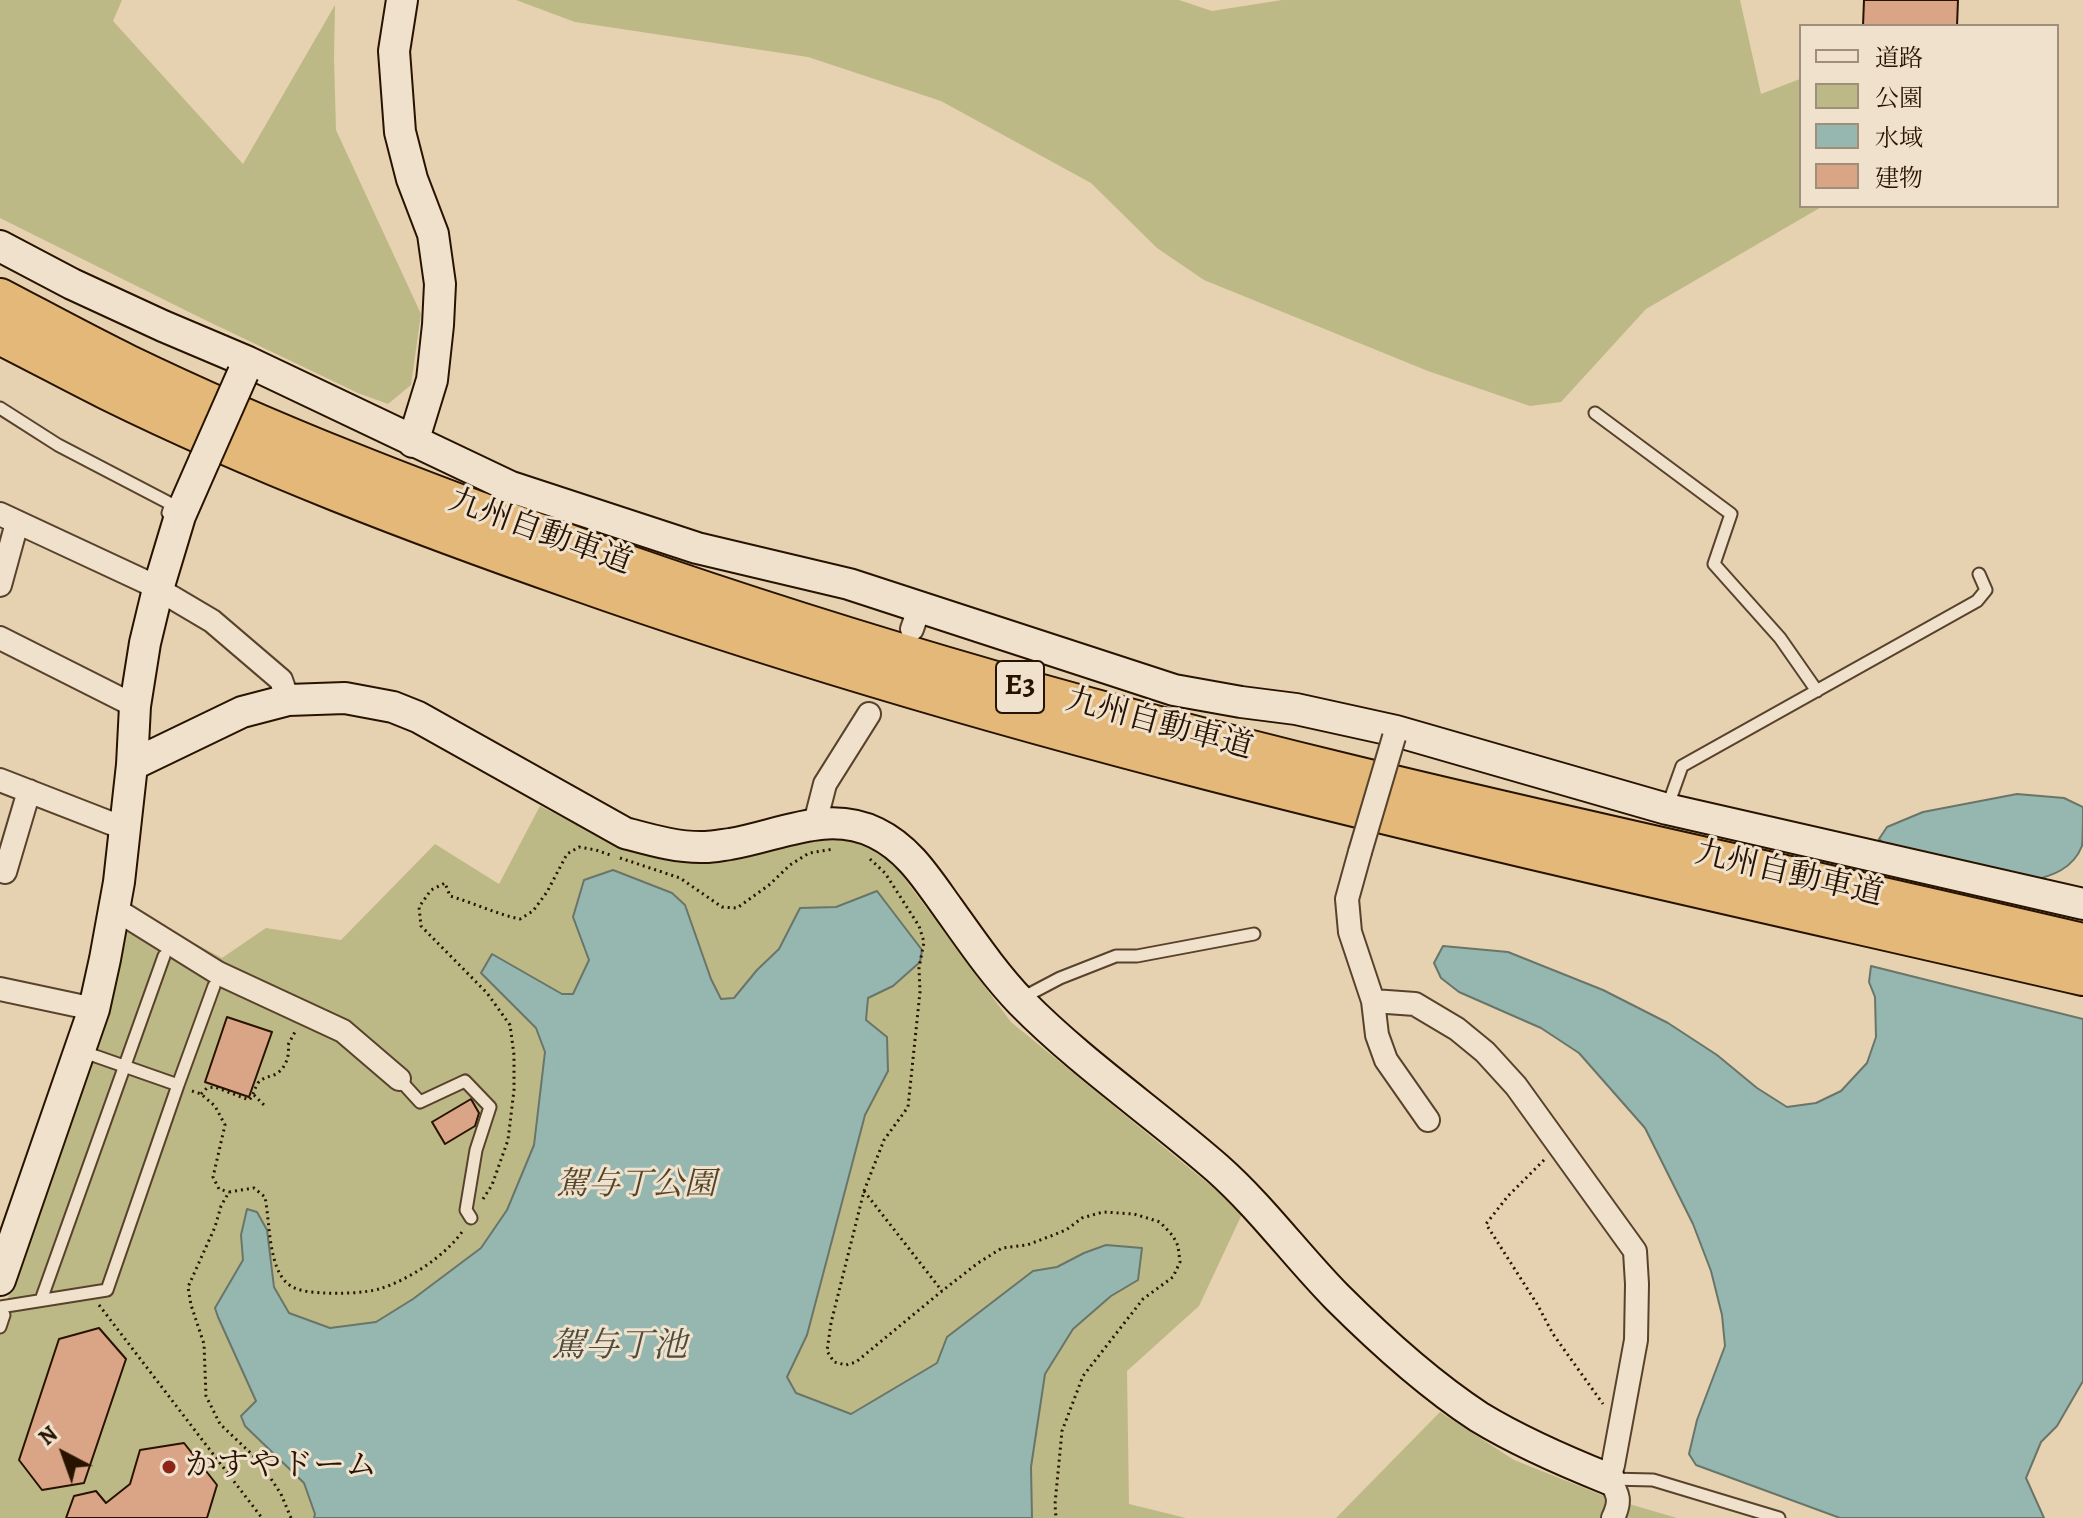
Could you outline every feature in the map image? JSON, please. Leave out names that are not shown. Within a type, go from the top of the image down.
[{"type":"highway","name":"九州自動車道","points":[[0,298],[126,364],[271,430],[464,507],[682,585],[916,658],[1158,726],[1343,773],[2083,943]]},
{"type":"highway","name":"九州自動車道","points":[[0,335],[111,392],[258,458],[451,536],[670,614],[904,688],[1148,756],[1333,802],[2083,976]]},
{"type":"street","points":[[402,0],[394,51],[400,132],[412,179],[433,234],[440,284],[432,380],[413,442]]},
{"type":"street","points":[[0,246],[245,367],[511,487],[683,543],[849,584],[916,618],[1174,690],[1296,709],[1667,809],[2083,904]]},
{"type":"street","points":[[0,1280],[94,1009],[115,909],[126,829],[135,706],[151,580],[245,367]]},
{"type":"street","points":[[0,585],[9,518],[151,580],[212,621],[281,680],[288,700]]},
{"type":"street","points":[[0,638],[135,706]]},
{"type":"street","points":[[132,765],[242,712],[288,700],[345,698],[393,707],[445,731],[625,833],[657,842],[706,848],[815,823],[850,824],[873,831],[895,843],[915,862],[1019,1000],[1048,1028],[1217,1168],[1255,1204],[1334,1293],[1385,1343],[1432,1383],[1479,1416],[1538,1450],[1609,1479],[1618,1495],[1619,1506],[1613,1518]]},
{"type":"street","points":[[815,823],[825,784],[869,714]]},
{"type":"street","points":[[1395,734],[1347,899],[1350,932],[1373,1001],[1377,1035],[1386,1060],[1428,1120]]},
{"type":"street","points":[[0,780],[126,829]]},
{"type":"street","points":[[0,870],[5,872],[29,791]]},
{"type":"street","points":[[115,909],[218,973],[343,1031],[399,1079]]},
{"type":"street","points":[[0,989],[94,1009]]},
{"type":"street","points":[[1373,1001],[1415,1004],[1457,1029],[1485,1052],[1516,1086],[1635,1251],[1636,1340],[1609,1479]]},
{"type":"lane","points":[[0,408],[58,445],[171,504],[163,530]]},
{"type":"lane","points":[[1595,413],[1731,514],[1714,564],[1780,638],[1817,691]]},
{"type":"lane","points":[[1667,809],[1682,766],[1977,601],[1986,590],[1979,574]]},
{"type":"lane","points":[[1019,1000],[1060,978],[1116,956],[1137,956],[1254,934]]},
{"type":"lane","points":[[41,1300],[164,956]]},
{"type":"lane","points":[[0,1307],[107,1290],[214,986]]},
{"type":"lane","points":[[80,1051],[178,1085]]},
{"type":"lane","points":[[399,1079],[420,1102],[465,1081],[490,1107],[476,1150],[466,1210],[471,1218]]},
{"type":"lane","points":[[0,1315],[4,1315],[0,1327]]},
{"type":"lane","points":[[1609,1479],[1653,1480],[1779,1518]]},
{"type":"path","points":[[306,1014],[288,1045],[290,1050],[285,1065],[257,1084],[249,1100],[215,1087],[207,1088],[201,1094],[215,1106],[225,1125],[213,1177],[219,1189],[229,1192],[254,1188],[265,1197],[276,1269],[289,1285],[307,1292],[335,1294],[377,1290],[404,1278],[441,1255],[460,1235],[492,1185],[508,1140],[514,1090],[510,1025],[487,993],[421,926],[419,907],[431,890],[445,883],[450,896],[500,915],[520,919],[533,911],[567,854],[579,847],[680,878],[722,907],[737,908],[809,853],[842,849]]},
{"type":"path","points":[[865,854],[885,873],[919,926],[924,942],[919,968],[920,992],[908,1107],[884,1140],[864,1191],[831,1323],[827,1351],[834,1362],[846,1365],[856,1362],[942,1291],[1002,1248],[1035,1242],[1066,1230],[1082,1218],[1103,1212],[1134,1214],[1160,1222],[1178,1246],[1180,1262],[1173,1277],[1143,1299],[1083,1376],[1062,1431],[1056,1518]]},
{"type":"path","points":[[254,1095],[265,1106]]},
{"type":"path","points":[[1558,1146],[1508,1196],[1486,1224],[1553,1334],[1620,1424]]},
{"type":"path","points":[[864,1191],[942,1291]]},
{"type":"path","points":[[229,1192],[188,1287],[204,1344],[206,1396],[220,1424],[260,1462],[281,1494],[291,1518]]},
{"type":"path","points":[[90,1293],[262,1518]]},
{"type":"green space","points":[[0,0],[122,0],[113,21],[243,164],[335,5],[336,130],[421,314],[411,385],[388,404],[358,393],[0,218]]},
{"type":"green space","points":[[516,0],[1179,0],[1212,11],[1282,0],[1740,0],[1761,94],[1799,79],[1799,208],[1820,208],[1646,309],[1561,402],[1530,406],[1428,371],[1204,280],[1157,248],[1091,183],[941,101],[808,57],[575,22]]},
{"type":"green space","name":"駕与丁公園","points":[[540,806],[625,849],[709,859],[790,842],[859,836],[887,855],[1011,1022],[1243,1212],[1199,1306],[1127,1371],[1129,1504],[1186,1518],[0,1518],[0,1321],[89,1068],[132,910],[222,958],[266,928],[341,940],[435,844],[499,884]]},
{"type":"green space","points":[[1440,1412],[1514,1460],[1612,1499],[1677,1518],[1336,1518]]},
{"type":"water","points":[[2017,794],[2064,798],[2083,807],[2082,846],[2078,854],[2067,866],[2046,877],[2030,881],[1891,849],[1879,839],[1887,827],[1923,812]]},
{"type":"water","name":"駕与丁池","points":[[613,870],[672,893],[685,905],[721,999],[734,998],[779,949],[800,908],[836,907],[877,891],[922,950],[920,962],[893,986],[868,998],[866,1020],[887,1037],[888,1071],[865,1115],[807,1335],[787,1377],[796,1393],[851,1414],[937,1363],[947,1337],[1033,1271],[1057,1267],[1106,1245],[1142,1248],[1138,1280],[1111,1296],[1073,1329],[1045,1374],[1031,1467],[1032,1518],[314,1518],[304,1483],[245,1426],[241,1416],[256,1401],[215,1308],[243,1260],[241,1235],[247,1209],[257,1212],[267,1230],[274,1287],[289,1313],[330,1328],[376,1322],[413,1299],[481,1248],[507,1210],[534,1145],[545,1052],[536,1028],[481,973],[492,954],[562,994],[573,994],[589,960],[573,917],[584,880]]},
{"type":"water","points":[[1443,946],[1508,952],[1603,990],[1668,1023],[1787,1107],[1816,1103],[1841,1091],[1867,1063],[1876,1037],[1875,997],[1869,982],[1871,966],[2083,1019],[2083,1381],[2057,1426],[2041,1442],[2026,1478],[2044,1518],[1840,1518],[1696,1465],[1689,1454],[1697,1420],[1725,1346],[1722,1315],[1711,1271],[1693,1224],[1645,1128],[1579,1053],[1541,1028],[1459,992],[1441,978],[1434,963]]},
{"type":"building","points":[[1864,0],[1958,0],[1957,24],[1863,24]]},
{"type":"building","points":[[227,1017],[272,1032],[249,1097],[205,1082]]},
{"type":"building","points":[[471,1099],[479,1113],[475,1126],[445,1144],[432,1122]]},
{"type":"building","points":[[99,1328],[126,1359],[84,1483],[42,1490],[19,1460],[59,1339]]},
{"type":"building","name":"かすやドーム","points":[[184,1443],[217,1485],[207,1518],[66,1518],[74,1496],[96,1491],[106,1503],[130,1484],[140,1450]]},
{"type":"place","name":"かすやドーム","points":[[169,1467]]}]
